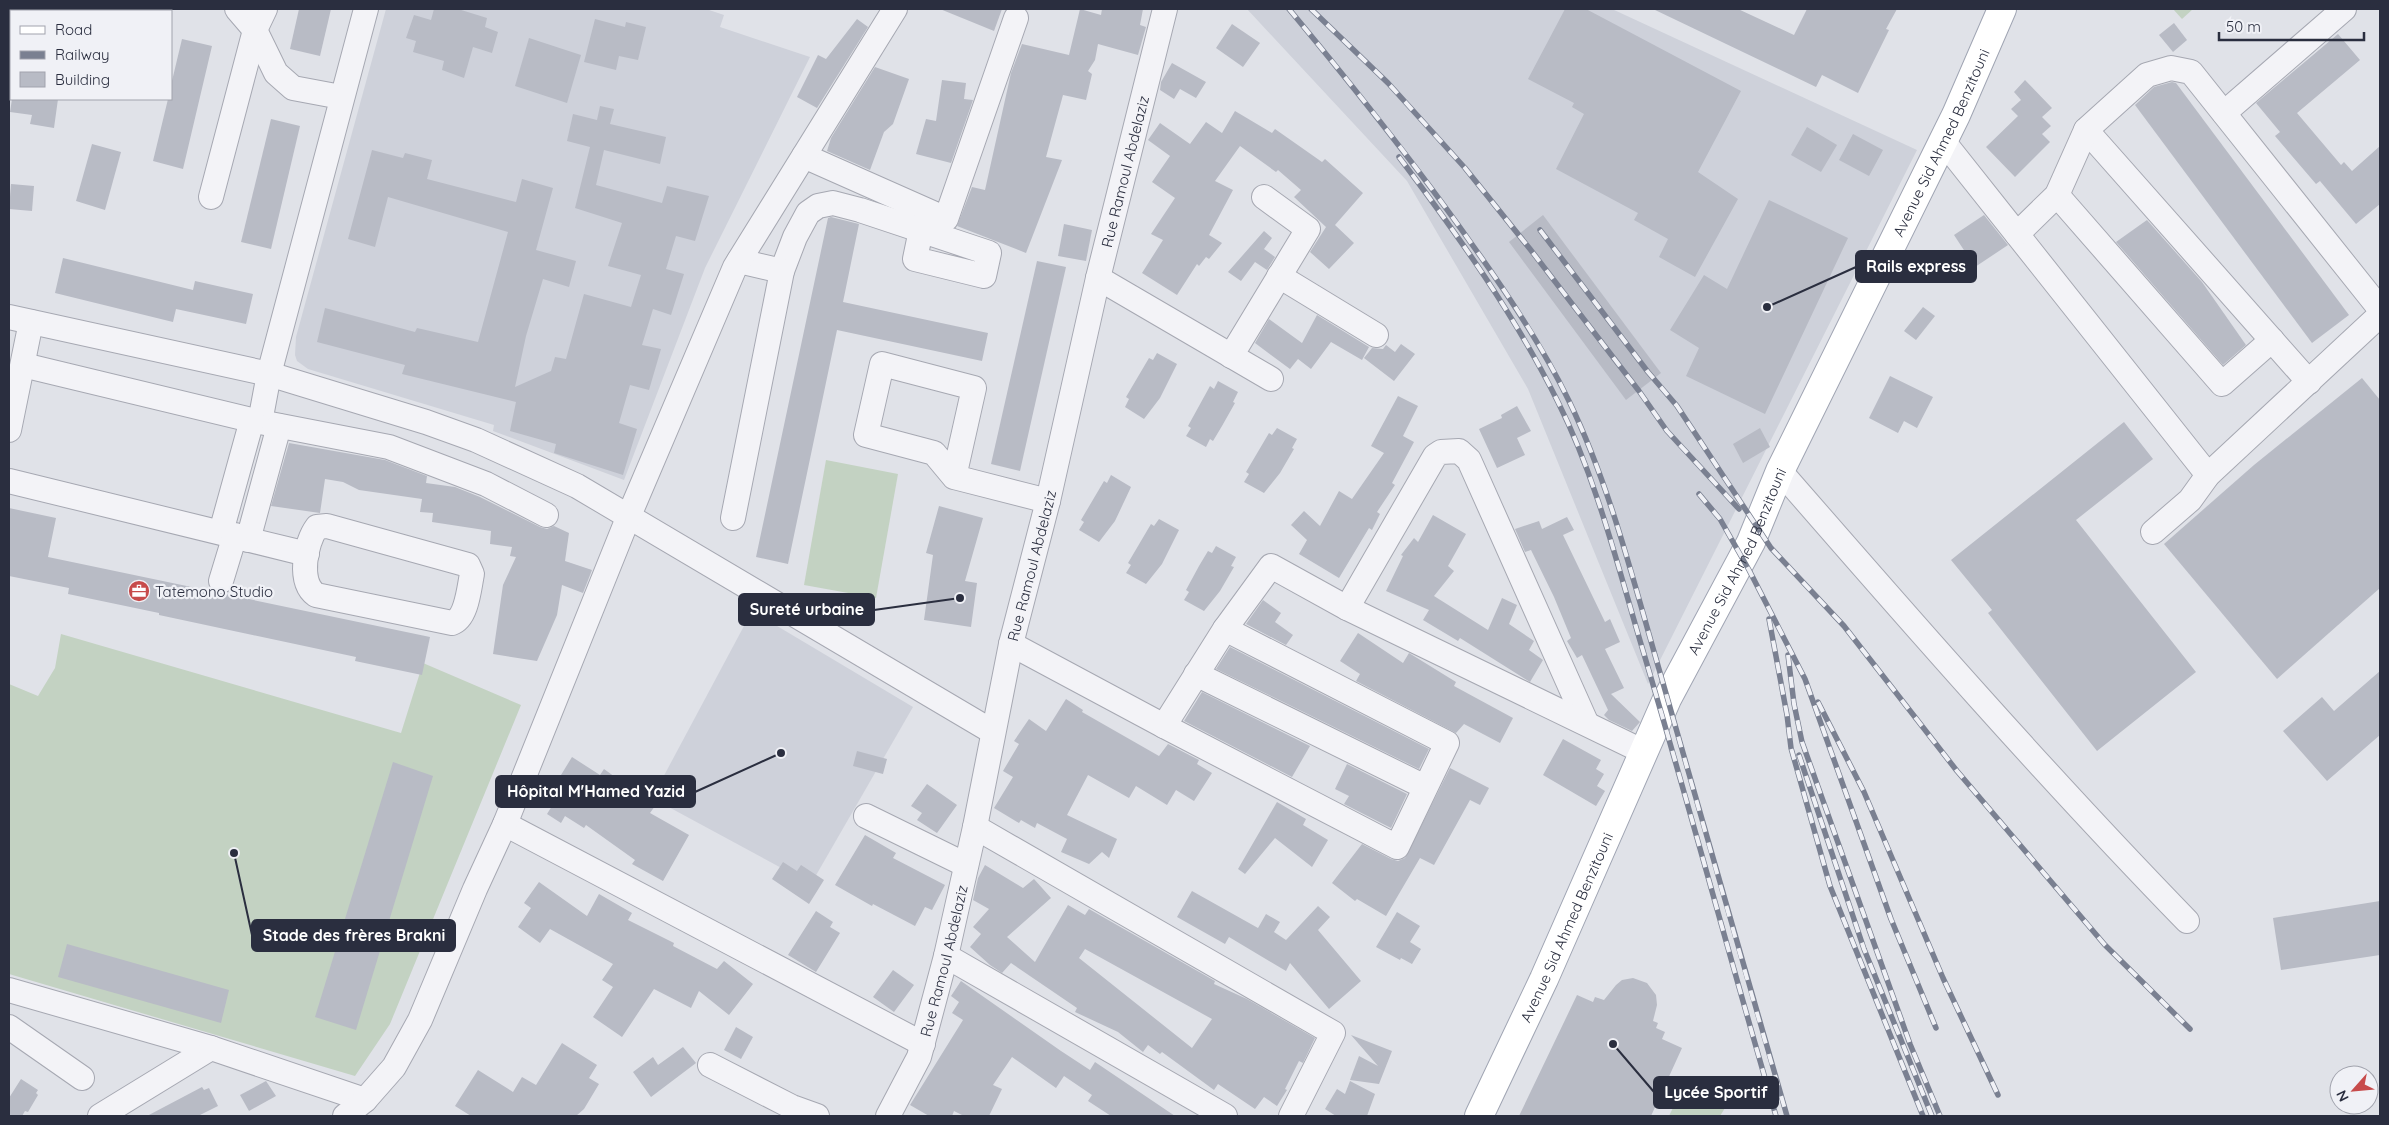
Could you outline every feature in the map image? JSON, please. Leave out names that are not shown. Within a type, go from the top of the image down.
[{"type":"main road","name":"Avenue Sid Ahmed Benzitouni","points":[[1479,1116],[1544,979],[1667,699],[1751,542],[1780,471],[1943,141],[2002,9]]},
{"type":"street","points":[[237,9],[255,30],[276,73],[293,88],[341,97]]},
{"type":"street","points":[[211,197],[255,30],[265,9]]},
{"type":"street","points":[[221,581],[235,536],[264,423],[269,374],[341,97],[366,9]]},
{"type":"street","points":[[345,1116],[364,1100],[394,1067],[406,1049],[504,824],[628,518],[739,261],[895,9]]},
{"type":"street","name":"Rue Ramoul Abdelaziz","points":[[888,1116],[912,1072],[923,1044],[946,956],[975,827],[1011,644],[1048,501],[1098,278],[1165,9]]},
{"type":"street","points":[[2224,113],[2344,9]]},
{"type":"street","points":[[804,156],[946,219],[1016,18]]},
{"type":"street","points":[[2017,234],[2057,195],[2086,130],[2147,75],[2171,68],[2191,72],[2380,309]]},
{"type":"street","points":[[2086,130],[2309,382]]},
{"type":"street","points":[[1943,141],[2208,475]]},
{"type":"street","points":[[2057,195],[2222,384],[2272,340]]},
{"type":"street","points":[[1231,356],[1308,229],[1264,197]]},
{"type":"street","points":[[733,518],[782,271],[800,226],[808,213],[818,206],[833,204],[921,230]]},
{"type":"street","points":[[739,261],[782,271]]},
{"type":"street","points":[[1279,276],[1376,335]]},
{"type":"street","points":[[1098,278],[1271,379]]},
{"type":"street","points":[[2153,532],[2190,500],[2208,475],[2380,315]]},
{"type":"street","points":[[9,430],[22,365],[20,320],[269,374],[426,422],[476,440],[577,486],[628,518],[993,732]]},
{"type":"street","points":[[954,477],[974,388],[882,364],[866,435],[934,453],[954,477],[1048,501]]},
{"type":"street","points":[[22,365],[264,423],[388,448],[486,484],[546,514]]},
{"type":"street","points":[[1348,608],[1435,456],[1441,452],[1459,451],[1469,460],[1586,722]]},
{"type":"street","points":[[1780,471],[2074,804],[2187,921]]},
{"type":"street","points":[[9,481],[307,554]]},
{"type":"street","points":[[327,526],[468,565],[472,574],[462,614],[458,621],[452,624],[316,595],[306,584],[307,554],[312,535],[317,527],[327,526]]},
{"type":"street","points":[[1164,726],[1225,629],[1271,566],[1348,608],[1586,722],[1644,752]]},
{"type":"street","points":[[1011,644],[1397,847],[1447,743],[1225,629]]},
{"type":"street","points":[[1196,674],[1425,787]]},
{"type":"street","points":[[866,816],[966,865]]},
{"type":"street","points":[[504,824],[923,1044]]},
{"type":"street","points":[[975,827],[1333,1033],[1291,1116]]},
{"type":"street","points":[[946,956],[1226,1116]]},
{"type":"street","points":[[9,990],[211,1048],[364,1100]]},
{"type":"street","points":[[9,1027],[82,1078]]},
{"type":"street","points":[[100,1116],[211,1048]]},
{"type":"street","points":[[710,1065],[788,1112],[817,1116]]},
{"type":"shaded area","points":[[386,9],[706,9],[724,15],[720,27],[810,57],[705,268],[624,480],[493,431],[494,425],[308,369],[297,361],[295,355],[296,337]]},
{"type":"shaded area","points":[[1247,9],[1612,9],[1917,150],[1648,684],[1528,389],[1407,181]]},
{"type":"shaded area","points":[[752,611],[913,707],[811,884],[652,798]]},
{"type":"green space","points":[[2173,9],[2193,9],[2182,19]]},
{"type":"green space","points":[[826,460],[898,474],[876,598],[804,585]]},
{"type":"green space","points":[[61,634],[401,733],[423,663],[521,705],[390,1024],[355,1076],[9,974],[9,684],[38,696],[55,668]]},
{"type":"green space","points":[[1683,1087],[1725,1108],[1720,1116],[1669,1116]]},
{"type":"building","points":[[299,9],[331,9],[320,56],[290,49]]},
{"type":"building","points":[[434,9],[458,9],[487,18],[485,27],[498,32],[492,53],[473,47],[464,78],[442,70],[444,61],[413,52],[416,41],[406,38],[414,15],[431,20]]},
{"type":"building","points":[[940,9],[1002,9],[994,31]]},
{"type":"building","points":[[1080,9],[1101,15],[1102,9],[1143,9],[1140,25],[1146,27],[1138,55],[1098,44],[1095,60],[1088,71],[1092,74],[1086,100],[1063,95],[1046,157],[1062,160],[1026,253],[957,226],[972,187],[985,190],[1011,73],[1022,44],[1069,55]]},
{"type":"building","points":[[1565,9],[1586,9],[1741,91],[1698,172],[1738,199],[1695,277],[1659,257],[1668,239],[1634,220],[1638,213],[1556,169],[1584,114],[1572,107],[1574,103],[1528,79]]},
{"type":"building","points":[[1653,9],[1738,9],[1794,35],[1807,9],[1897,9],[1886,29],[1889,30],[1858,93],[1822,75],[1816,87]]},
{"type":"building","points":[[595,19],[625,27],[626,22],[646,27],[638,60],[619,56],[616,70],[584,62]]},
{"type":"building","points":[[857,19],[868,27],[817,108],[797,97],[818,55],[826,59]]},
{"type":"building","points":[[2174,23],[2187,40],[2173,52],[2159,35]]},
{"type":"building","points":[[1232,24],[1260,43],[1243,67],[1216,48]]},
{"type":"building","points":[[2338,34],[2360,60],[2297,113],[2341,165],[2344,162],[2352,171],[2380,146],[2380,204],[2356,224],[2320,181],[2316,184],[2275,136],[2280,132],[2256,103]]},
{"type":"building","points":[[529,38],[581,55],[567,103],[515,86]]},
{"type":"building","points":[[182,39],[212,46],[183,169],[153,161],[168,100],[172,100],[172,81]]},
{"type":"building","points":[[1172,63],[1206,82],[1196,98],[1180,89],[1174,99],[1160,90],[1161,82]]},
{"type":"building","points":[[875,67],[909,79],[893,124],[884,132],[870,170],[827,151],[831,138]]},
{"type":"building","points":[[942,80],[966,83],[964,99],[973,100],[951,163],[916,154],[926,119],[936,121]]},
{"type":"building","points":[[2025,80],[2052,108],[2042,117],[2051,126],[2042,134],[2050,142],[2015,177],[1986,147],[2018,116],[2011,109],[2021,100],[2014,92]]},
{"type":"building","points":[[2172,82],[2176,83],[2349,315],[2312,343],[2135,105],[2154,87]]},
{"type":"building","points":[[12,100],[58,100],[54,128],[30,124],[32,115],[10,112]]},
{"type":"building","points":[[600,106],[614,109],[610,124],[666,137],[660,164],[604,150],[596,185],[662,203],[667,186],[709,196],[695,241],[676,236],[666,269],[684,274],[671,315],[653,309],[642,345],[661,349],[649,390],[630,385],[619,423],[637,429],[623,475],[554,453],[556,444],[510,431],[516,402],[402,374],[405,365],[317,342],[325,308],[415,332],[417,328],[478,342],[508,232],[388,197],[375,247],[348,239],[372,150],[403,158],[405,153],[432,160],[427,179],[516,202],[522,179],[553,188],[536,250],[576,261],[569,287],[543,279],[526,336],[515,387],[551,371],[555,357],[566,359],[584,294],[631,307],[641,275],[608,266],[622,223],[575,208],[590,147],[567,141],[573,114],[597,120]]},
{"type":"building","points":[[1235,111],[1272,133],[1275,129],[1322,162],[1325,159],[1363,193],[1335,225],[1354,243],[1329,269],[1310,252],[1326,227],[1294,197],[1301,190],[1278,170],[1276,172],[1240,146],[1215,181],[1233,190],[1209,235],[1222,243],[1209,259],[1206,257],[1199,266],[1197,264],[1177,295],[1142,273],[1163,240],[1151,234],[1175,198],[1152,182],[1170,156],[1148,140],[1160,123],[1190,144],[1206,122],[1222,133]]},
{"type":"building","points":[[271,119],[300,126],[271,249],[241,242]]},
{"type":"building","points":[[1807,127],[1837,145],[1821,172],[1791,155]]},
{"type":"building","points":[[1853,134],[1883,150],[1869,176],[1839,160]]},
{"type":"building","points":[[92,144],[121,152],[105,210],[76,201]]},
{"type":"building","points":[[11,184],[34,186],[32,211],[9,209]]},
{"type":"building","points":[[1769,200],[1848,238],[1765,414],[1686,376],[1699,348],[1670,330],[1704,275],[1727,289]]},
{"type":"building","points":[[1543,215],[1661,373],[1626,400],[1509,242]]},
{"type":"building","points":[[1984,215],[2008,245],[1975,267],[1954,235]]},
{"type":"building","points":[[831,217],[859,224],[843,302],[988,333],[982,361],[837,330],[788,564],[756,557],[828,218]]},
{"type":"building","points":[[2147,220],[2202,282],[2246,345],[2223,365],[2116,242]]},
{"type":"building","points":[[1064,224],[1092,230],[1086,261],[1058,256]]},
{"type":"building","points":[[1264,231],[1272,238],[1264,249],[1275,257],[1267,270],[1255,262],[1241,281],[1228,272]]},
{"type":"building","points":[[63,258],[193,290],[195,281],[253,294],[246,324],[176,309],[173,322],[55,293]]},
{"type":"building","points":[[1037,261],[1066,267],[1020,471],[991,464]]},
{"type":"building","points":[[1923,307],[1935,316],[1916,340],[1904,331]]},
{"type":"building","points":[[1317,315],[1369,347],[1362,360],[1331,342],[1311,369],[1298,359],[1290,369],[1255,343],[1269,319],[1302,343]]},
{"type":"building","points":[[1401,344],[1415,354],[1394,381],[1364,358],[1372,348],[1383,349],[1386,345],[1395,352]]},
{"type":"building","points":[[1157,353],[1177,364],[1160,398],[1144,419],[1125,407],[1129,399],[1126,397],[1149,358],[1153,360]]},
{"type":"building","points":[[1890,376],[1933,397],[1917,428],[1904,421],[1898,433],[1869,418]]},
{"type":"building","points":[[2362,378],[2380,400],[2380,588],[2277,679],[2164,544],[2254,465]]},
{"type":"building","points":[[1218,381],[1238,392],[1233,402],[1235,403],[1222,426],[1213,441],[1210,439],[1206,447],[1186,436],[1191,428],[1188,426],[1210,386],[1214,389]]},
{"type":"building","points":[[1398,396],[1418,406],[1403,436],[1414,442],[1392,483],[1395,485],[1377,512],[1380,514],[1372,530],[1369,528],[1339,578],[1299,554],[1307,540],[1291,525],[1304,511],[1320,526],[1339,491],[1352,499],[1384,453],[1371,446]]},
{"type":"building","points":[[1517,406],[1531,431],[1517,438],[1525,455],[1497,468],[1479,429],[1502,418],[1501,415]]},
{"type":"building","points":[[2124,422],[2153,459],[2076,520],[2196,672],[2097,751],[1988,613],[1992,610],[1951,560]]},
{"type":"building","points":[[1277,428],[1297,439],[1292,448],[1294,449],[1280,473],[1264,493],[1244,482],[1249,474],[1246,472],[1269,433],[1272,435]]},
{"type":"building","points":[[1760,428],[1770,447],[1743,463],[1733,444]]},
{"type":"building","points":[[289,443],[385,460],[427,476],[426,483],[455,487],[480,497],[540,527],[547,529],[554,526],[569,533],[565,561],[592,570],[583,593],[562,585],[557,615],[537,661],[493,654],[503,585],[516,557],[510,556],[512,547],[490,544],[491,531],[432,522],[433,513],[420,512],[422,499],[359,490],[343,482],[325,479],[320,513],[271,506]]},
{"type":"building","points":[[1111,475],[1131,487],[1115,521],[1099,542],[1079,530],[1084,522],[1081,520],[1104,481],[1107,483]]},
{"type":"building","points":[[939,506],[983,518],[965,581],[977,583],[971,627],[924,620],[933,555],[926,553]]},
{"type":"building","name":"Tatemono Studio","points":[[9,508],[56,518],[48,557],[430,637],[422,675],[355,661],[356,657],[68,594],[69,588],[9,576]]},
{"type":"building","points":[[1433,515],[1466,534],[1448,566],[1454,571],[1434,596],[1488,630],[1502,598],[1517,605],[1509,624],[1534,641],[1529,650],[1543,660],[1530,682],[1460,638],[1458,641],[1423,620],[1429,610],[1386,591],[1403,556],[1401,555],[1414,538],[1418,542]]},
{"type":"building","points":[[1567,517],[1574,530],[1563,535],[1605,622],[1610,619],[1620,642],[1605,649],[1624,688],[1611,694],[1640,722],[1632,731],[1609,720],[1604,715],[1608,710],[1582,655],[1577,658],[1567,641],[1571,638],[1554,597],[1531,550],[1525,552],[1515,529],[1539,521],[1542,529]]},
{"type":"building","points":[[1159,519],[1179,530],[1162,564],[1146,584],[1126,573],[1131,565],[1128,563],[1151,524],[1154,526]]},
{"type":"building","points":[[1216,546],[1236,557],[1231,566],[1234,567],[1220,591],[1204,611],[1184,600],[1189,592],[1186,590],[1199,566],[1208,551],[1212,553]]},
{"type":"building","points":[[1263,600],[1281,613],[1275,622],[1293,635],[1286,645],[1246,624]]},
{"type":"building","points":[[1358,633],[1403,663],[1409,653],[1456,682],[1454,686],[1513,718],[1500,743],[1464,724],[1456,733],[1356,681],[1360,674],[1340,661]]},
{"type":"building","points":[[1230,647],[1429,749],[1419,769],[1216,669]]},
{"type":"building","points":[[2380,671],[2380,735],[2327,781],[2283,731],[2322,697],[2334,711]]},
{"type":"building","points":[[1202,692],[1310,746],[1292,777],[1184,721]]},
{"type":"building","points":[[1066,699],[1083,710],[1082,712],[1159,756],[1168,744],[1199,760],[1197,764],[1212,773],[1194,801],[1176,790],[1167,805],[1136,786],[1129,798],[1088,775],[1067,815],[1117,839],[1109,858],[1102,852],[1089,864],[1061,852],[1067,839],[1037,823],[1035,828],[1021,820],[1019,823],[994,808],[1013,777],[1003,771],[1019,744],[1014,741],[1029,719],[1046,731]]},
{"type":"building","points":[[1563,739],[1601,760],[1596,769],[1604,774],[1597,786],[1605,791],[1596,806],[1543,775]]},
{"type":"building","points":[[857,751],[887,759],[883,774],[853,766]]},
{"type":"building","points":[[572,757],[600,775],[604,769],[655,806],[650,813],[689,835],[663,881],[632,864],[635,860],[586,825],[584,828],[565,816],[561,823],[547,814],[568,780],[561,775]]},
{"type":"building","points":[[393,762],[433,776],[356,1030],[315,1017]]},
{"type":"building","points":[[1347,764],[1407,794],[1391,828],[1344,804],[1349,796],[1335,789]]},
{"type":"building","points":[[1450,768],[1489,788],[1480,805],[1470,800],[1434,865],[1420,858],[1386,916],[1357,899],[1355,901],[1332,883],[1362,844],[1391,859],[1398,861],[1405,858]]},
{"type":"building","points":[[927,784],[957,805],[937,833],[917,820],[922,813],[911,806]]},
{"type":"building","points":[[1277,802],[1306,819],[1303,825],[1328,840],[1312,867],[1275,838],[1245,874],[1238,869]]},
{"type":"building","points":[[865,835],[896,853],[893,858],[945,885],[932,910],[925,907],[915,926],[873,904],[872,906],[835,885]]},
{"type":"building","points":[[783,862],[797,871],[801,865],[824,880],[809,904],[772,879]]},
{"type":"building","points":[[985,865],[1023,888],[1034,879],[1051,898],[1007,937],[1035,962],[1068,905],[1085,915],[1089,909],[1215,981],[1214,984],[1247,999],[1315,1038],[1303,1063],[1299,1061],[1285,1089],[1287,1090],[1277,1106],[1264,1097],[1255,1109],[1218,1084],[1214,1090],[1162,1052],[1160,1054],[1148,1045],[1143,1052],[1118,1032],[1075,1012],[1077,1008],[1011,963],[1002,973],[990,965],[970,947],[981,934],[973,927],[989,909],[973,900],[978,878]],"holes":[[[1085,949],[1212,1019],[1192,1048],[1079,958]]]},
{"type":"building","points":[[539,882],[587,916],[599,894],[632,913],[628,920],[674,943],[673,946],[717,969],[724,961],[753,984],[729,1015],[699,991],[691,1008],[654,989],[622,1037],[593,1017],[613,987],[602,980],[613,964],[550,929],[540,943],[518,927],[531,908],[524,903]]},
{"type":"building","points":[[1192,891],[1258,928],[1266,914],[1280,922],[1274,932],[1286,940],[1318,906],[1330,917],[1318,930],[1361,981],[1329,1009],[1290,963],[1286,971],[1229,937],[1225,944],[1177,917]]},
{"type":"building","points":[[2380,901],[2380,955],[2281,970],[2273,918]]},
{"type":"building","points":[[816,911],[833,922],[830,927],[840,933],[816,972],[788,955]]},
{"type":"building","points":[[1397,912],[1420,926],[1410,942],[1421,949],[1412,964],[1401,958],[1400,960],[1376,947]]},
{"type":"building","points":[[67,944],[229,990],[221,1023],[58,977]]},
{"type":"building","points":[[893,970],[914,985],[894,1012],[873,997]]},
{"type":"building","points":[[1633,978],[1647,983],[1656,995],[1657,1005],[1653,1021],[1658,1023],[1656,1028],[1665,1032],[1662,1039],[1682,1048],[1651,1116],[1519,1116],[1577,995],[1593,1002],[1595,997],[1604,1000],[1622,980]]},
{"type":"building","points":[[961,981],[1090,1070],[1095,1062],[1175,1116],[1111,1116],[1088,1101],[1092,1095],[1064,1076],[1056,1088],[1012,1057],[993,1085],[1002,1089],[989,1116],[964,1116],[954,1111],[952,1116],[929,1116],[910,1105],[963,1020],[952,1013],[959,1002],[951,996]]},
{"type":"building","points":[[736,1027],[753,1037],[741,1059],[724,1050]]},
{"type":"building","points":[[1351,1035],[1392,1051],[1379,1084],[1350,1080],[1359,1056],[1378,1066]]},
{"type":"building","points":[[562,1043],[597,1065],[589,1078],[599,1084],[584,1109],[576,1116],[471,1116],[455,1106],[478,1070],[513,1092],[522,1077],[536,1085]]},
{"type":"building","points":[[683,1047],[696,1063],[651,1097],[633,1072],[653,1057],[658,1065]]},
{"type":"building","points":[[21,1079],[38,1090],[36,1093],[38,1095],[28,1112],[25,1111],[22,1116],[9,1116],[9,1098]]},
{"type":"building","points":[[266,1081],[276,1096],[249,1111],[240,1095]]},
{"type":"building","points":[[1350,1081],[1375,1094],[1367,1116],[1336,1116],[1325,1109],[1337,1089],[1345,1094]]},
{"type":"building","points":[[202,1087],[204,1090],[209,1088],[218,1106],[198,1116],[147,1116]]},
{"type":"railway","points":[[1289,9],[1405,153],[1498,281],[1559,380],[1584,434],[1609,502],[1631,571],[1787,1116]]},
{"type":"railway","points":[[1311,9],[1388,83],[1465,168],[1530,249],[1639,391],[1667,431],[1739,509]]},
{"type":"railway","points":[[1399,157],[1463,245],[1523,338],[1558,402],[1584,460],[1614,552],[1776,1116]]},
{"type":"railway","points":[[1540,230],[1648,372],[1677,406],[1771,548],[1844,626],[1957,771],[2105,945],[2190,1029]]},
{"type":"railway","points":[[1699,494],[1720,519],[1749,570],[1805,679],[1891,919],[1936,1028]]},
{"type":"railway","points":[[1769,619],[1787,715],[1791,748],[1830,886],[1923,1116]]},
{"type":"railway","points":[[1788,655],[1794,704],[1802,742],[1910,1044],[1940,1116]]},
{"type":"railway","points":[[1818,702],[1864,792],[1943,978],[1998,1095]]},
{"type":"railway","points":[[1799,755],[1864,949],[1932,1116]]},
{"type":"place","name":"Rails express","points":[[1767,307]]},
{"type":"place","name":"Tatemono Studio","points":[[139,591]]},
{"type":"place","name":"Sureté urbaine","points":[[960,598]]},
{"type":"place","name":"Hôpital M'Hamed Yazid","points":[[781,753]]},
{"type":"place","name":"Stade des frères Brakni","points":[[234,853]]},
{"type":"place","name":"Lycée Sportif","points":[[1613,1044]]}]
